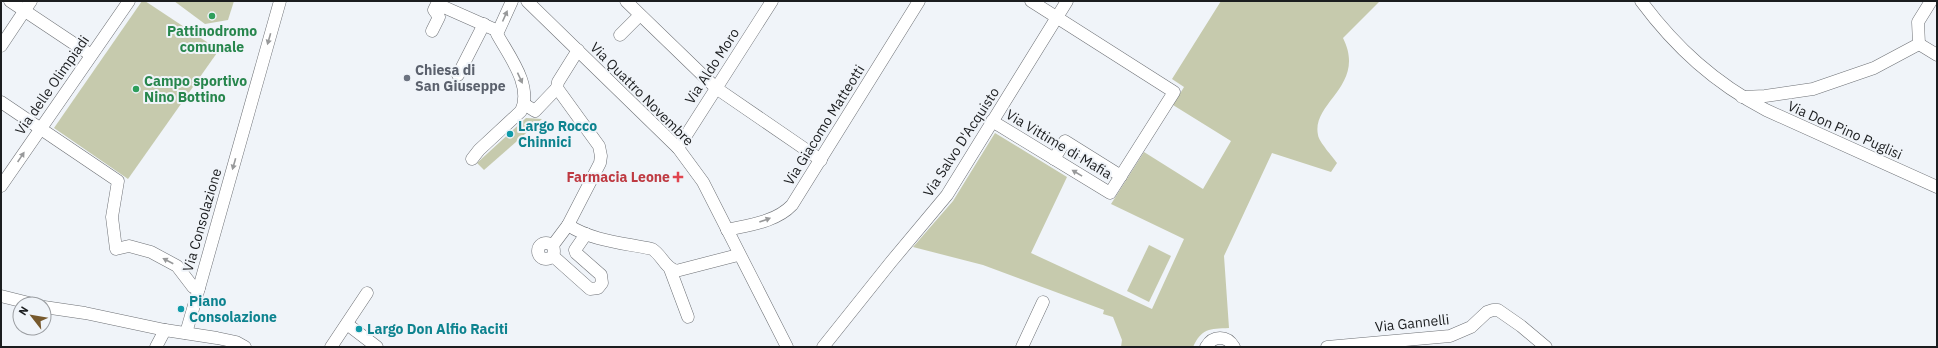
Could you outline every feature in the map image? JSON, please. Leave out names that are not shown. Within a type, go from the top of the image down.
[{"type":"street","points":[[10,1],[28,6],[91,55]]},
{"type":"street","name":"Via delle Olimpiadi","points":[[1,186],[129,1]]},
{"type":"street","name":"Via Consolazione","points":[[40,128],[118,181],[112,217],[116,249],[129,246],[151,252],[177,266],[193,287],[199,288],[280,1]]},
{"type":"street","points":[[472,160],[479,150],[521,111],[524,104],[524,87],[497,34],[512,1]]},
{"type":"street","name":"Via Quattro Novembre","points":[[527,1],[678,148],[702,182],[787,347]]},
{"type":"street","points":[[626,1],[716,88],[821,160]]},
{"type":"street","name":"Via Aldo Moro","points":[[678,148],[772,1]]},
{"type":"street","name":"Via Giacomo Matteotti","points":[[727,230],[759,223],[787,210],[821,160],[919,1]]},
{"type":"street","points":[[1031,1],[1174,92],[1121,176],[1065,141],[1054,159]]},
{"type":"street","name":"Via Salvo D'Acquisto","points":[[823,347],[947,195],[1067,1]]},
{"type":"street","name":"Via Don Pino Puglisi","points":[[1641,1],[1680,48],[1716,79],[1742,97],[1766,110],[1937,187]]},
{"type":"street","points":[[1919,44],[1918,22],[1931,1]]},
{"type":"street","points":[[432,32],[439,17],[434,10],[437,4],[445,4],[498,31]]},
{"type":"street","points":[[1,46],[28,6]]},
{"type":"street","points":[[620,35],[640,15]]},
{"type":"street","points":[[458,75],[484,24]]},
{"type":"street","points":[[1742,97],[1765,96],[1813,89],[1874,68],[1919,44]]},
{"type":"street","points":[[1919,44],[1937,55]]},
{"type":"street","points":[[524,104],[535,111],[557,88],[558,82],[578,50]]},
{"type":"street","points":[[557,88],[599,146],[601,156],[600,163],[553,251],[590,289],[598,288],[602,283],[601,275],[576,253],[575,250],[586,234]]},
{"type":"street","points":[[1,102],[40,128]]},
{"type":"street","name":"Via Vittime di Mafia","points":[[992,121],[1110,193],[1121,176]]},
{"type":"street","points":[[568,225],[586,234],[652,249],[658,253],[670,269],[688,317]]},
{"type":"street","points":[[670,269],[676,271],[738,254]]},
{"type":"street","points":[[186,333],[199,288]]},
{"type":"street","points":[[331,347],[367,293]]},
{"type":"street","points":[[1,296],[12,299]]},
{"type":"street","points":[[1022,347],[1043,302]]},
{"type":"street","points":[[52,307],[165,330],[236,342],[245,347]]},
{"type":"street","name":"Via Gannelli","points":[[1327,347],[1450,336],[1471,328],[1487,312],[1493,310],[1498,310],[1521,326],[1546,347]]},
{"type":"street","points":[[347,324],[377,347]]},
{"type":"street","points":[[156,347],[165,330]]},
{"type":"street","points":[[1206,347],[1213,339],[1219,338],[1234,345]]},
{"type":"green space","name":"Campo sportivo Nino Bottino","points":[[142,1],[145,1],[219,50],[128,179],[54,128]]},
{"type":"green space","name":"Pattinodromo comunale","points":[[174,1],[234,1],[228,20],[205,24]]},
{"type":"green space","points":[[1221,1],[1380,1],[1343,38],[1349,55],[1348,69],[1344,81],[1322,113],[1318,123],[1319,138],[1337,163],[1331,172],[1272,153],[1224,256],[1229,328],[1211,329],[1203,333],[1193,347],[1121,347],[1122,340],[1113,317],[1103,314],[1104,310],[983,265],[913,247],[953,201],[995,133],[1067,177],[1031,253],[1152,309],[1184,239],[1111,204],[1144,152],[1203,189],[1231,141],[1173,105],[1184,87],[1172,79]]},
{"type":"green space","points":[[526,118],[542,119],[484,170],[477,163]]},
{"type":"green space","points":[[1149,245],[1171,256],[1149,302],[1127,291]]},
{"type":"place","name":"Pattinodromo comunale","points":[[212,16]]},
{"type":"place","name":"Chiesa di San Giuseppe","points":[[407,78]]},
{"type":"place","name":"Campo sportivo Nino Bottino","points":[[136,89]]},
{"type":"place","name":"Largo Rocco Chinnici","points":[[510,134]]},
{"type":"place","name":"Farmacia Leone","points":[[678,177]]},
{"type":"place","name":"Piano Consolazione","points":[[181,309]]},
{"type":"place","name":"Largo Don Alfio Raciti","points":[[359,329]]}]
